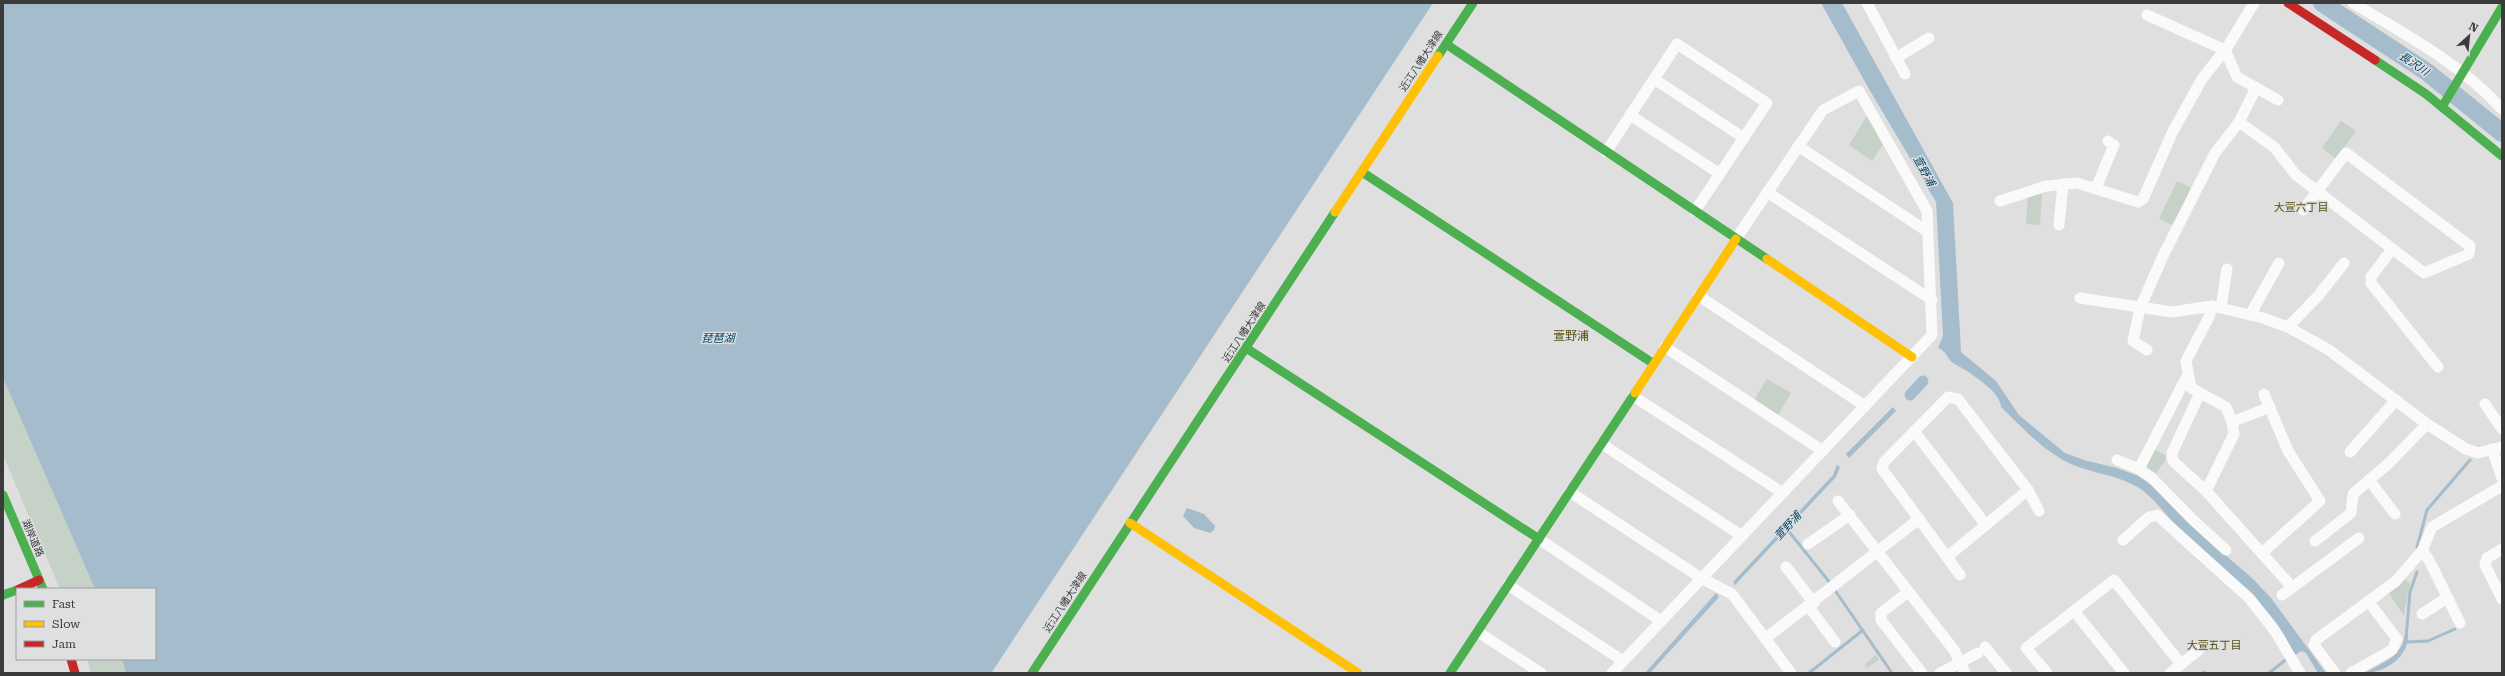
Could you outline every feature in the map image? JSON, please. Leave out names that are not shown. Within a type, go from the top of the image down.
[{"type":"street","name":"近江八幡大津線","points":[[1032,673],[1473,3]]},
{"type":"street","points":[[2000,201],[2046,186],[2077,183],[2138,202],[2143,199],[2173,131],[2202,79],[2225,50],[2254,3]]},
{"type":"street","points":[[2288,3],[2444,105],[2502,156]]},
{"type":"street","points":[[2353,3],[2482,87],[2502,110]]},
{"type":"street","points":[[1871,5],[1905,74]]},
{"type":"street","points":[[2444,105],[2502,7]]},
{"type":"street","points":[[2147,15],[2225,50],[2237,77],[2278,100]]},
{"type":"street","points":[[1896,58],[1929,38]]},
{"type":"street","points":[[1446,44],[1912,356]]},
{"type":"street","points":[[1606,152],[1677,44],[1767,103],[1695,211]]},
{"type":"street","points":[[1654,79],[1744,138]]},
{"type":"street","points":[[2147,350],[2132,341],[2140,308],[2215,152],[2239,122],[2256,88]]},
{"type":"street","points":[[1450,673],[1767,192],[1823,110],[1859,91],[1927,211],[1932,300],[1932,335],[1612,673]]},
{"type":"street","points":[[1630,115],[1720,174]]},
{"type":"street","points":[[2239,122],[2274,146],[2296,176],[2316,192],[2424,273],[2469,254],[2470,246],[2346,153],[2316,192],[2303,210]]},
{"type":"street","points":[[2096,188],[2114,145],[2108,141]]},
{"type":"street","points":[[1798,146],[1928,232]]},
{"type":"street","points":[[1362,172],[1654,364]]},
{"type":"street","points":[[2059,225],[2063,184]]},
{"type":"street","points":[[1767,192],[1932,300]]},
{"type":"street","points":[[2392,249],[2371,277],[2371,283],[2438,367]]},
{"type":"street","points":[[2250,314],[2279,263]]},
{"type":"street","points":[[2288,327],[2318,296],[2344,263]]},
{"type":"street","points":[[2206,491],[2234,434],[2232,422],[2226,407],[2191,388],[2186,361],[2209,317],[2216,307],[2227,269]]},
{"type":"street","points":[[1699,296],[1865,406]]},
{"type":"street","points":[[2080,298],[2172,312],[2216,307],[2250,314],[2288,327],[2329,350],[2427,424],[2466,449],[2478,453],[2497,448],[2502,478]]},
{"type":"street","points":[[1665,347],[1822,451]]},
{"type":"street","points":[[1246,348],[1539,539],[1661,621]]},
{"type":"street","points":[[2139,469],[2188,374]]},
{"type":"street","points":[[2200,393],[2172,453],[2173,461],[2206,491],[2292,587]]},
{"type":"street","points":[[2262,553],[2320,501],[2288,451],[2264,394]]},
{"type":"street","points":[[1633,396],[1783,493]]},
{"type":"street","points":[[1960,575],[1882,469],[1884,462],[1948,397],[1958,399],[2028,490],[2039,511]]},
{"type":"street","points":[[2350,452],[2396,400]]},
{"type":"street","points":[[2485,404],[2502,428]]},
{"type":"street","points":[[2232,422],[2270,407]]},
{"type":"street","points":[[2315,541],[2351,512],[2353,494],[2427,424]]},
{"type":"street","points":[[1914,431],[1986,525]]},
{"type":"street","points":[[1602,444],[1742,536]]},
{"type":"street","points":[[2117,460],[2139,469],[2151,477],[2192,520],[2226,550]]},
{"type":"street","points":[[2369,480],[2395,514]]},
{"type":"street","points":[[2330,672],[2314,645],[2316,640],[2396,581],[2422,551],[2432,527],[2502,486]]},
{"type":"street","points":[[1947,557],[2028,490]]},
{"type":"street","points":[[1570,492],[1702,578],[1732,594],[1791,673]]},
{"type":"street","name":"湖岸道路","points":[[3,495],[41,585]]},
{"type":"street","points":[[1838,501],[1954,650],[1966,673]]},
{"type":"street","points":[[1808,544],[1850,515]]},
{"type":"street","points":[[2123,540],[2149,516],[2157,515],[2249,598],[2266,619],[2300,673]]},
{"type":"street","points":[[1766,638],[1812,605],[1919,519]]},
{"type":"street","points":[[1130,524],[1358,673]]},
{"type":"street","points":[[2282,595],[2359,538]]},
{"type":"street","points":[[2502,549],[2487,558],[2485,565],[2502,599]]},
{"type":"street","points":[[2422,551],[2429,560],[2460,623]]},
{"type":"street","points":[[1786,567],[1835,642]]},
{"type":"street","points":[[2047,673],[2026,648],[2114,580],[2182,664]]},
{"type":"street","points":[[27,588],[41,585]]},
{"type":"street","points":[[1508,585],[1623,661]]},
{"type":"street","points":[[3,595],[16,591]]},
{"type":"street","points":[[1908,592],[1881,613],[1881,620],[1922,673]]},
{"type":"street","points":[[2422,614],[2447,598]]},
{"type":"street","points":[[2351,673],[2392,650],[2397,639],[2368,601]]},
{"type":"street","points":[[2074,611],[2124,673]]},
{"type":"street","points":[[1478,632],[1541,673]]},
{"type":"street","points":[[2170,673],[2200,649]]},
{"type":"street","points":[[1940,673],[1981,650],[2006,673]]},
{"type":"street","points":[[71,660],[75,673]]},
{"type":"shaded area","points":[[1867,116],[1884,143],[1872,161],[1849,145]]},
{"type":"shaded area","points":[[2341,121],[2356,131],[2336,159],[2322,148]]},
{"type":"shaded area","points":[[2177,181],[2192,188],[2174,226],[2159,219]]},
{"type":"shaded area","points":[[2038,193],[2042,194],[2040,225],[2026,224],[2028,195]]},
{"type":"shaded area","points":[[3,378],[95,588],[60,588],[3,455]]},
{"type":"shaded area","points":[[1767,379],[1791,393],[1778,415],[1754,400]]},
{"type":"shaded area","points":[[2153,449],[2165,455],[2165,461],[2154,476],[2144,470]]},
{"type":"shaded area","points":[[2404,578],[2410,584],[2404,616],[2388,592]]},
{"type":"shaded area","points":[[1876,655],[1879,660],[1867,668],[1865,664]]},
{"type":"shaded area","points":[[87,660],[122,660],[126,673],[91,673]]},
{"type":"water","name":"琵琶湖","points":[[3,3],[1433,3],[992,672],[994,673],[126,673],[122,660],[156,660],[156,588],[95,588],[3,378]]},
{"type":"water","points":[[1821,3],[1842,3],[1953,203],[1961,352],[1996,381],[2019,415],[2065,453],[2084,460],[2117,468],[2138,476],[2150,484],[2204,537],[2252,578],[2271,598],[2326,673],[2318,673],[2306,653],[2301,651],[2294,656],[2286,637],[2262,606],[2187,539],[2148,495],[2134,485],[2125,481],[2078,467],[2050,452],[2001,407],[1995,394],[1989,388],[1974,376],[1953,363],[1941,349],[1938,348],[1943,336],[1936,202],[1869,89]]},
{"type":"water","points":[[1921,380],[1925,383],[1912,396],[1909,393]]},
{"type":"water","points":[[1893,407],[1896,411],[1849,458],[1846,454]]},
{"type":"water","points":[[1837,465],[1840,467],[1836,477],[1735,585],[1733,582],[1833,475]]},
{"type":"water","points":[[1187,508],[1204,514],[1215,526],[1214,530],[1210,533],[1194,528],[1183,516]]},
{"type":"water","points":[[1716,593],[1719,597],[1650,673],[1645,673]]},
{"type":"water","points":[[2405,634],[2408,634],[2404,650],[2394,662],[2380,670],[2364,673],[2395,654],[2403,642]]},
{"type":"waterway","name":"長沢川","points":[[2322,3],[2427,72],[2502,133]]},
{"type":"waterway","name":"萱野浦","points":[[1910,395],[1923,381]]},
{"type":"waterway","points":[[2417,547],[2427,510],[2470,460]]},
{"type":"waterway","points":[[1786,528],[1831,584]]},
{"type":"waterway","points":[[2406,638],[2410,592],[2417,572]]},
{"type":"waterway","points":[[1834,589],[1892,673]]},
{"type":"waterway","points":[[2406,642],[2428,641],[2455,629]]},
{"type":"waterway","points":[[1809,673],[1863,630]]},
{"type":"waterway","points":[[2269,673],[2288,658]]},
{"type":"traffic: fast","points":[[1438,56],[1473,3]]},
{"type":"traffic: fast","points":[[2442,107],[2502,7]]},
{"type":"traffic: fast","points":[[1446,44],[1767,259]]},
{"type":"traffic: fast","points":[[2375,60],[2426,94],[2502,156]]},
{"type":"traffic: fast","points":[[1362,172],[1654,364]]},
{"type":"traffic: fast","points":[[1032,673],[1335,212]]},
{"type":"traffic: fast","points":[[1246,348],[1539,539]]},
{"type":"traffic: fast","points":[[1450,673],[1635,393]]},
{"type":"traffic: fast","points":[[3,495],[43,588]]},
{"type":"traffic: fast","points":[[3,595],[16,590]]},
{"type":"traffic: slow","points":[[1335,212],[1438,56]]},
{"type":"traffic: slow","points":[[1635,393],[1736,239]]},
{"type":"traffic: slow","points":[[1767,259],[1912,357]]},
{"type":"traffic: slow","points":[[1130,523],[1358,673]]},
{"type":"traffic: jam","points":[[2288,3],[2375,60]]},
{"type":"traffic: jam","points":[[21,588],[39,580]]},
{"type":"traffic: jam","points":[[71,660],[75,673]]},
{"type":"district","name":"大萱六丁目","points":[[2301,207]]},
{"type":"district","name":"萱野浦","points":[[1571,336]]},
{"type":"district","name":"大萱五丁目","points":[[2214,645]]}]
